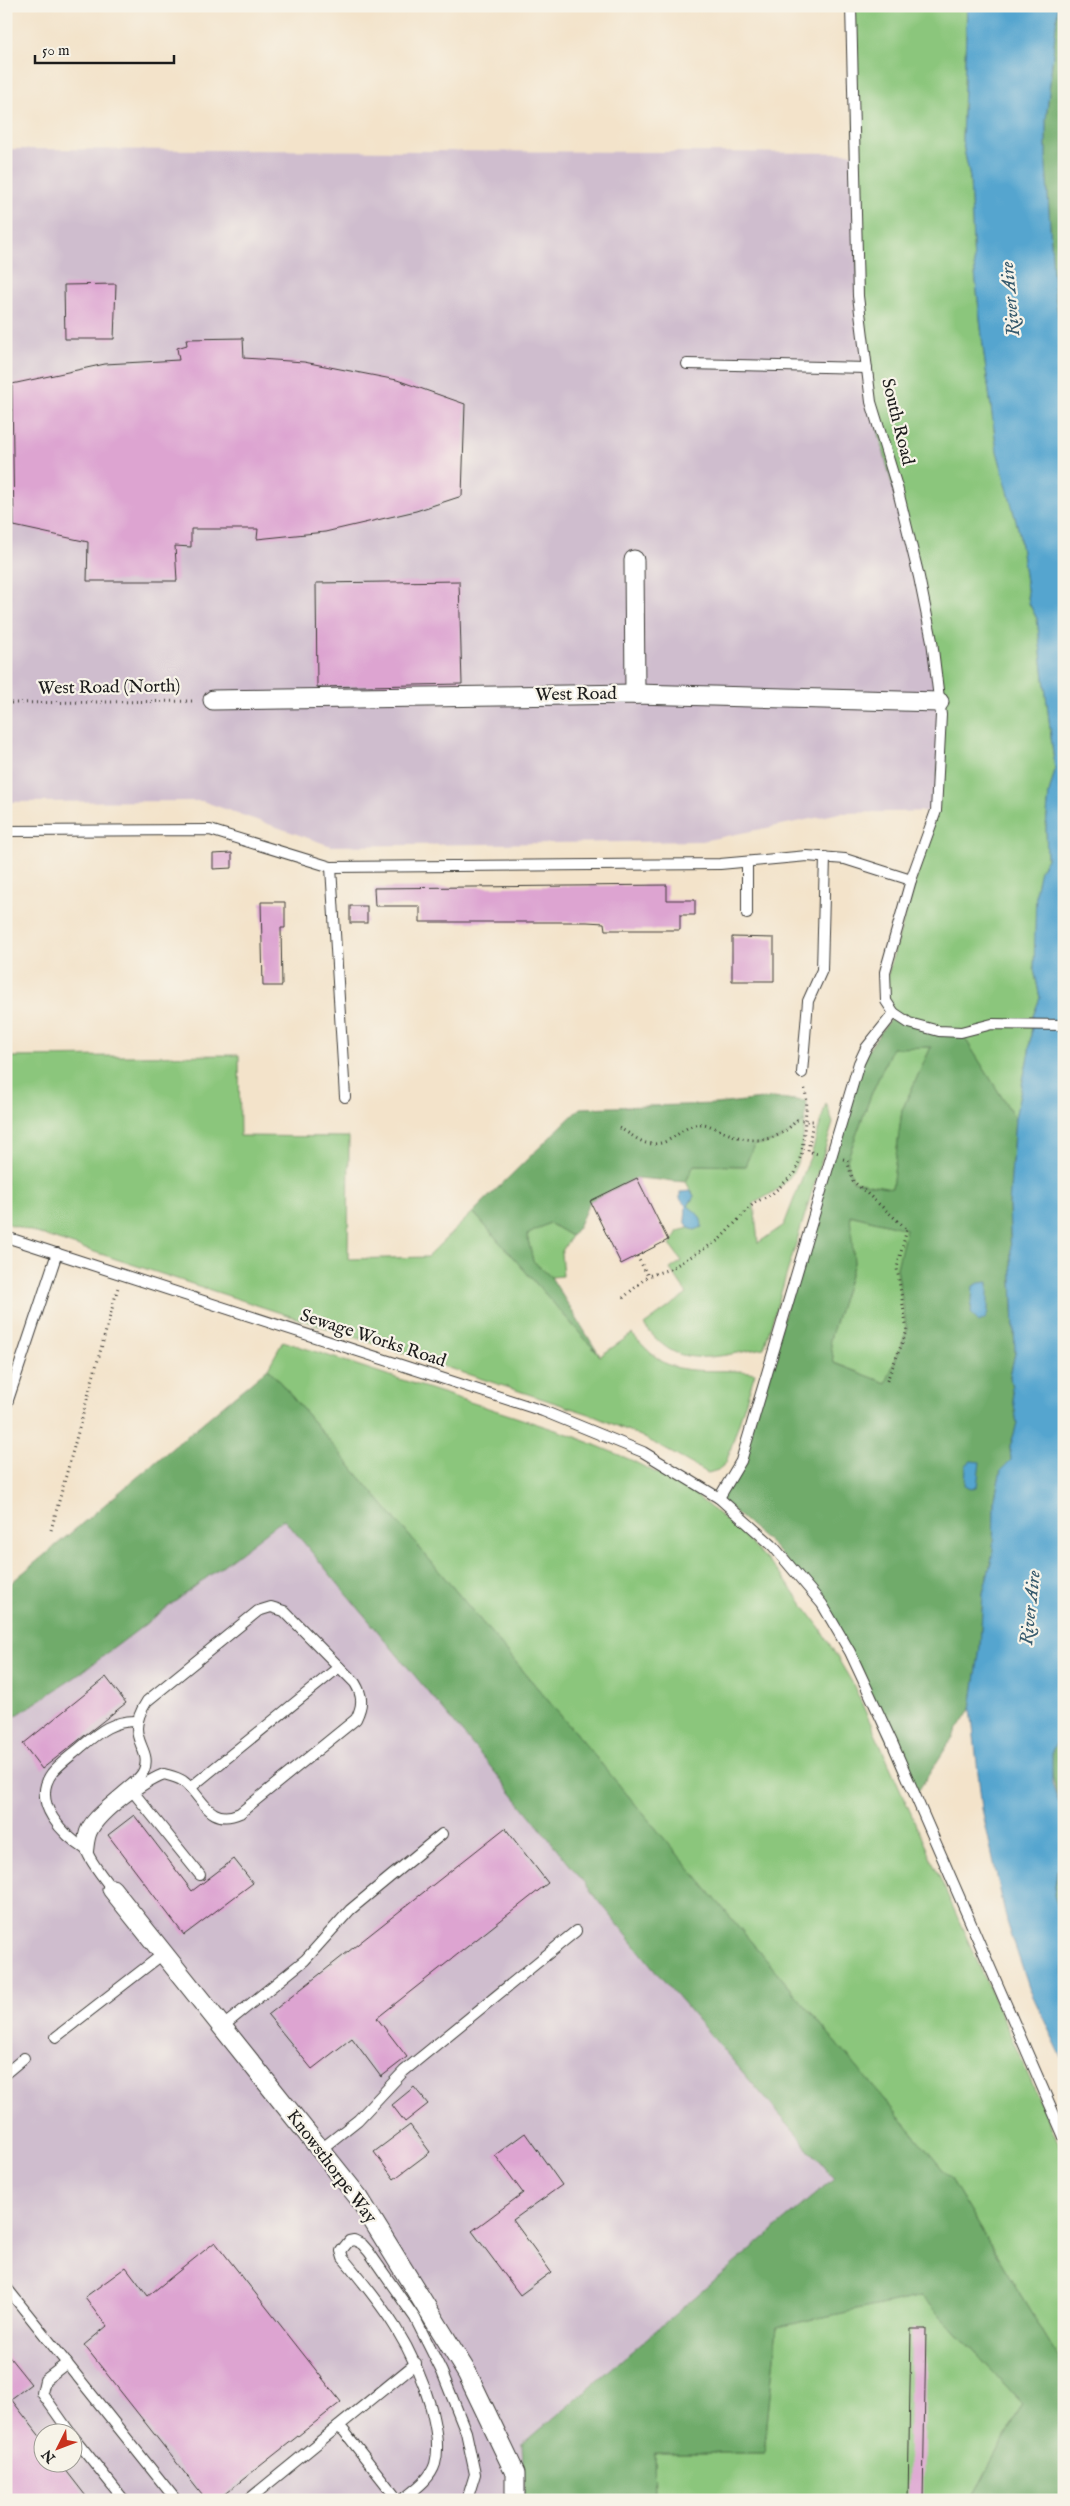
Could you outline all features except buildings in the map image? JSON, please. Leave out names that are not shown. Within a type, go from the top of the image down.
[{"type":"street","points":[[634,560],[635,694]]},
{"type":"street","name":"West Road","points":[[213,700],[635,694],[939,702]]},
{"type":"street","name":"Knowsthorpe Way","points":[[112,1889],[359,2198],[467,2373],[515,2473],[515,2500]]},
{"type":"lane","name":"South Road","points":[[852,6],[858,296],[871,402],[897,487],[919,577],[932,641],[941,715],[936,811],[911,880],[885,972],[886,1001],[894,1013]]},
{"type":"lane","points":[[687,364],[867,368]]},
{"type":"lane","points":[[6,831],[210,830],[330,867],[710,864],[807,856],[845,859],[911,880]]},
{"type":"lane","points":[[802,1073],[808,1001],[822,970],[825,857]]},
{"type":"lane","points":[[747,862],[747,914]]},
{"type":"lane","points":[[330,867],[345,1097]]},
{"type":"lane","points":[[719,1498],[740,1461],[859,1063],[866,1048],[894,1013],[909,1024],[939,1031],[960,1032],[992,1024],[1064,1025]]},
{"type":"lane","name":"Sewage Works Road","points":[[6,1237],[543,1411],[642,1452],[719,1498],[773,1546],[822,1604],[850,1652],[891,1740],[1064,2137]]},
{"type":"lane","points":[[6,1406],[57,1253]]},
{"type":"lane","points":[[112,1889],[91,1862],[88,1851],[92,1832],[98,1823],[132,1789],[145,1768],[146,1760],[137,1739],[140,1713],[147,1702],[264,1608],[278,1608],[284,1611],[360,1691],[362,1701],[356,1719],[234,1816],[219,1816],[212,1813],[183,1781],[164,1774],[132,1789]]},
{"type":"lane","points":[[190,1788],[339,1667]]},
{"type":"lane","points":[[88,1851],[71,1840],[52,1817],[46,1804],[46,1789],[51,1775],[60,1764],[107,1727],[125,1721],[138,1721]]},
{"type":"lane","points":[[132,1789],[200,1875]]},
{"type":"lane","points":[[222,2027],[305,1960],[350,1910],[442,1834]]},
{"type":"lane","points":[[320,2150],[358,2120],[404,2071],[576,1931]]},
{"type":"lane","points":[[56,2038],[163,1954]]},
{"type":"lane","points":[[6,2073],[24,2058]]},
{"type":"lane","points":[[402,2500],[426,2480],[435,2464],[437,2447],[435,2423],[416,2363],[396,2327],[343,2258],[341,2251],[349,2241],[354,2240],[362,2244],[381,2268],[415,2318],[442,2372],[466,2432],[472,2456],[475,2474],[467,2500]]},
{"type":"lane","points":[[6,2287],[176,2500]]},
{"type":"lane","points":[[64,2424],[43,2398],[42,2394],[45,2380],[67,2363]]},
{"type":"lane","points":[[248,2500],[416,2363]]},
{"type":"lane","points":[[338,2427],[344,2431],[398,2500]]},
{"type":"lane","points":[[82,2447],[124,2500]]},
{"type":"path","name":"West Road (North)","points":[[6,703],[213,700]]},
{"type":"path","points":[[622,1298],[648,1276],[670,1269],[718,1240],[754,1203],[772,1194],[795,1173],[802,1152],[807,1101],[802,1073]]},
{"type":"path","points":[[619,1128],[646,1142],[667,1143],[688,1128],[703,1124],[727,1134],[758,1140],[772,1139],[787,1130],[797,1120],[813,1121],[808,1151],[847,1160],[853,1181],[906,1229],[897,1268],[907,1331],[886,1383]]},
{"type":"path","points":[[637,1256],[648,1276]]},
{"type":"path","points":[[51,1530],[122,1274]]},
{"type":"shaded area","points":[[6,149],[871,153],[950,728],[936,811],[840,813],[702,841],[331,846],[202,801],[6,802]]},
{"type":"shaded area","points":[[284,1518],[485,1760],[658,1974],[835,2178],[522,2445],[525,2500],[6,2500],[6,1722],[77,1676]]},
{"type":"green space","points":[[851,6],[967,6],[962,140],[970,178],[974,264],[984,355],[997,451],[1019,532],[1029,603],[1037,619],[1055,770],[1049,793],[1046,827],[1047,859],[1040,870],[1034,969],[1040,998],[1033,1016],[1029,1052],[1015,1118],[961,1032],[939,1031],[894,1013],[884,987],[936,811],[941,715],[932,641],[871,402],[858,296]]},
{"type":"green space","points":[[1058,6],[1064,6],[1064,351],[1054,289],[1046,165],[1046,120]]},
{"type":"green space","points":[[894,1013],[909,1023],[961,1032],[1015,1118],[1009,1206],[1015,1353],[1010,1376],[1017,1424],[1010,1447],[1011,1460],[1001,1470],[994,1502],[993,1554],[983,1593],[980,1647],[971,1709],[915,1796],[822,1604],[773,1546],[719,1498],[741,1461],[859,1063]],"holes":[[[931,1047],[902,1110],[892,1188],[853,1181],[847,1160],[871,1095],[892,1048]],[[850,1215],[906,1229],[897,1268],[907,1331],[886,1383],[834,1363],[830,1339],[854,1263]]]},
{"type":"green space","points":[[931,1047],[902,1110],[892,1189],[853,1181],[847,1160],[871,1095],[892,1048]]},
{"type":"green space","points":[[239,1055],[240,1136],[349,1137],[348,1259],[427,1257],[473,1212],[600,1356],[632,1334],[652,1354],[670,1365],[693,1370],[755,1373],[726,1463],[718,1470],[708,1473],[643,1437],[589,1414],[6,1223],[6,1057]]},
{"type":"green space","points":[[772,1098],[807,1101],[805,1121],[782,1138],[754,1145],[745,1166],[694,1165],[686,1182],[637,1178],[590,1201],[578,1227],[571,1236],[549,1223],[527,1235],[533,1261],[551,1277],[600,1356],[473,1212],[580,1108],[716,1104]]},
{"type":"green space","points":[[826,1103],[833,1123],[764,1348],[705,1357],[682,1355],[668,1349],[644,1325],[687,1294],[670,1269],[682,1261],[670,1245],[678,1231],[689,1228],[695,1230],[688,1206],[694,1196],[686,1182],[694,1165],[745,1166],[754,1145],[782,1138],[805,1121],[801,1149],[794,1171],[779,1188],[754,1203],[758,1243],[784,1225],[812,1152]]},
{"type":"green space","points":[[849,1215],[907,1229],[897,1268],[907,1331],[886,1383],[834,1363],[830,1339],[854,1263]]},
{"type":"green space","points":[[549,1223],[571,1236],[561,1253],[563,1276],[551,1277],[533,1261],[527,1235]]},
{"type":"green space","points":[[283,1341],[571,1435],[631,1460],[688,1489],[738,1530],[782,1576],[820,1628],[853,1684],[1064,2155],[1064,2367],[951,2179],[268,1368]]},
{"type":"green space","points":[[268,1368],[951,2179],[1064,2367],[1064,2500],[971,2500],[1023,2404],[922,2296],[777,2327],[764,2453],[654,2453],[655,2500],[525,2500],[522,2445],[834,2178],[658,1974],[485,1760],[284,1519],[77,1676],[6,1722],[6,1587]]},
{"type":"green space","points":[[1064,1600],[1064,1666],[1061,1614]]},
{"type":"green space","points":[[1064,1720],[1064,1817],[1051,1770],[1051,1762],[1053,1749]]},
{"type":"green space","points":[[1064,1829],[1064,1925],[1054,1895]]},
{"type":"green space","points":[[922,2296],[1023,2404],[971,2500],[655,2500],[654,2453],[764,2453],[777,2327]]},
{"type":"water","name":"River Aire","points":[[967,6],[1058,6],[1046,120],[1046,165],[1054,289],[1064,351],[1064,1600],[1061,1614],[1064,1720],[1062,1732],[1052,1751],[1052,1783],[1064,1817],[1064,1870],[1057,1870],[1054,1895],[1064,1925],[1064,2062],[1029,1988],[1007,1922],[982,1809],[971,1709],[980,1647],[983,1593],[993,1554],[994,1502],[1001,1470],[1011,1460],[1010,1447],[1017,1424],[1010,1376],[1015,1353],[1009,1206],[1015,1118],[1029,1052],[1033,1016],[1040,998],[1034,969],[1036,888],[1040,870],[1047,859],[1046,827],[1049,793],[1055,770],[1037,619],[1029,603],[1019,532],[997,451],[984,355],[974,264],[970,178],[962,140]]},
{"type":"water","points":[[691,1191],[694,1196],[688,1206],[694,1210],[702,1223],[702,1227],[695,1230],[689,1228],[685,1221],[686,1206],[680,1199],[680,1192]]},
{"type":"water","points":[[988,1282],[988,1313],[985,1319],[979,1322],[971,1314],[973,1286]]},
{"type":"water","points":[[971,1461],[980,1462],[977,1487],[971,1489],[965,1486],[966,1465]]}]
